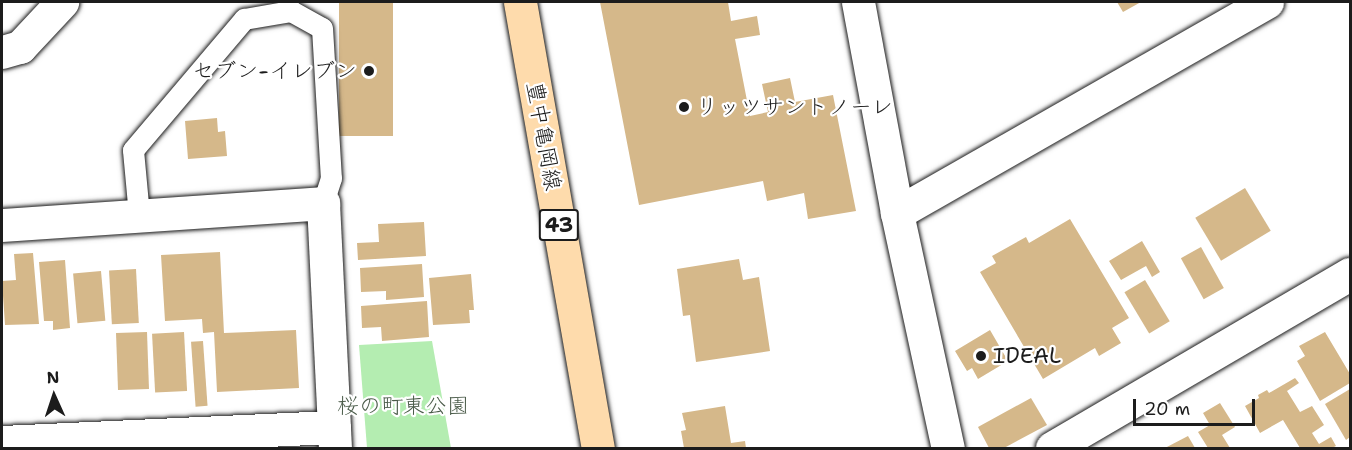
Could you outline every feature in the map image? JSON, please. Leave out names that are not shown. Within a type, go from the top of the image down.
[{"type":"main road","name":"豊中亀岡線","points":[[520,2],[598,448]]},
{"type":"street","points":[[2,52],[20,47],[62,2]]},
{"type":"street","points":[[858,2],[897,213],[948,448]]},
{"type":"street","points":[[897,213],[1267,2]]},
{"type":"street","points":[[2,225],[323,203],[334,438],[2,442]]},
{"type":"street","points":[[1052,448],[1350,274]]},
{"type":"lane","points":[[139,215],[133,150],[244,19],[291,11],[322,28],[331,178],[323,203]]},
{"type":"green space","name":"桜の町東公園","points":[[432,341],[451,448],[367,448],[359,345]]},
{"type":"building","points":[[339,2],[393,2],[393,136],[339,136]]},
{"type":"building","name":"リッツサントノーレ","points":[[600,2],[728,2],[731,21],[757,16],[760,35],[735,39],[750,116],[768,112],[762,84],[790,78],[795,102],[833,95],[856,211],[808,219],[804,193],[767,201],[763,181],[639,205]]},
{"type":"building","points":[[1117,2],[1141,2],[1123,12]]},
{"type":"building","points":[[217,118],[218,132],[225,131],[227,156],[188,159],[185,121]]},
{"type":"building","points":[[1245,188],[1271,231],[1221,261],[1195,218]]},
{"type":"building","points":[[1070,219],[1129,318],[1112,328],[1121,343],[1099,356],[1095,348],[1043,379],[980,272],[996,263],[992,256],[1026,237],[1029,243]]},
{"type":"building","points":[[424,222],[426,256],[358,260],[357,243],[379,242],[378,224]]},
{"type":"building","points":[[1142,241],[1160,272],[1152,277],[1146,266],[1121,280],[1109,261]]},
{"type":"building","points":[[1201,247],[1224,288],[1204,299],[1181,258]]},
{"type":"building","points":[[220,252],[224,333],[296,330],[299,388],[217,392],[214,332],[203,333],[202,319],[165,321],[161,255]]},
{"type":"building","points":[[33,253],[39,324],[5,325],[2,281],[16,280],[14,254]]},
{"type":"building","points":[[739,259],[743,280],[759,277],[770,351],[696,362],[690,315],[683,316],[677,269]]},
{"type":"building","points":[[65,260],[70,328],[53,330],[53,321],[44,321],[39,262]]},
{"type":"building","points":[[422,264],[424,297],[386,300],[386,291],[361,292],[360,268]]},
{"type":"building","points":[[136,269],[139,323],[112,324],[109,270]]},
{"type":"building","points":[[101,271],[105,321],[77,323],[73,273]]},
{"type":"building","points":[[471,274],[474,310],[469,310],[470,323],[433,325],[429,278]]},
{"type":"building","points":[[1145,280],[1170,321],[1149,334],[1124,292]]},
{"type":"building","points":[[427,301],[429,337],[382,341],[381,327],[362,328],[361,306]]},
{"type":"building","name":"IDEAL","points":[[990,330],[1008,361],[978,379],[972,368],[967,371],[955,351]]},
{"type":"building","points":[[147,332],[149,389],[118,390],[116,333]]},
{"type":"building","points":[[184,332],[187,391],[155,393],[152,334]]},
{"type":"building","points":[[1325,332],[1350,374],[1350,383],[1320,401],[1297,361],[1305,356],[1299,346]]},
{"type":"building","points":[[203,341],[208,406],[196,407],[191,342]]},
{"type":"building","points":[[1295,378],[1299,383],[1287,391],[1300,412],[1312,406],[1324,425],[1312,433],[1319,444],[1331,437],[1336,446],[1300,448],[1283,420],[1260,433],[1245,406],[1259,398],[1258,395],[1267,390],[1269,393]]},
{"type":"building","points":[[1350,389],[1350,437],[1346,440],[1325,404]]},
{"type":"building","points":[[1031,398],[1047,425],[1004,448],[989,448],[978,427]]},
{"type":"building","points":[[1220,403],[1235,427],[1222,435],[1230,448],[1208,448],[1198,432],[1210,425],[1203,413]]},
{"type":"building","points":[[725,406],[731,443],[745,441],[746,448],[684,448],[681,431],[686,430],[682,413]]},
{"type":"building","points":[[1188,436],[1195,448],[1165,448]]},
{"type":"place","name":"セブン-イレブン","points":[[369,71]]},
{"type":"place","name":"リッツサントノーレ","points":[[684,107]]},
{"type":"place","name":"IDEAL","points":[[981,356]]}]
